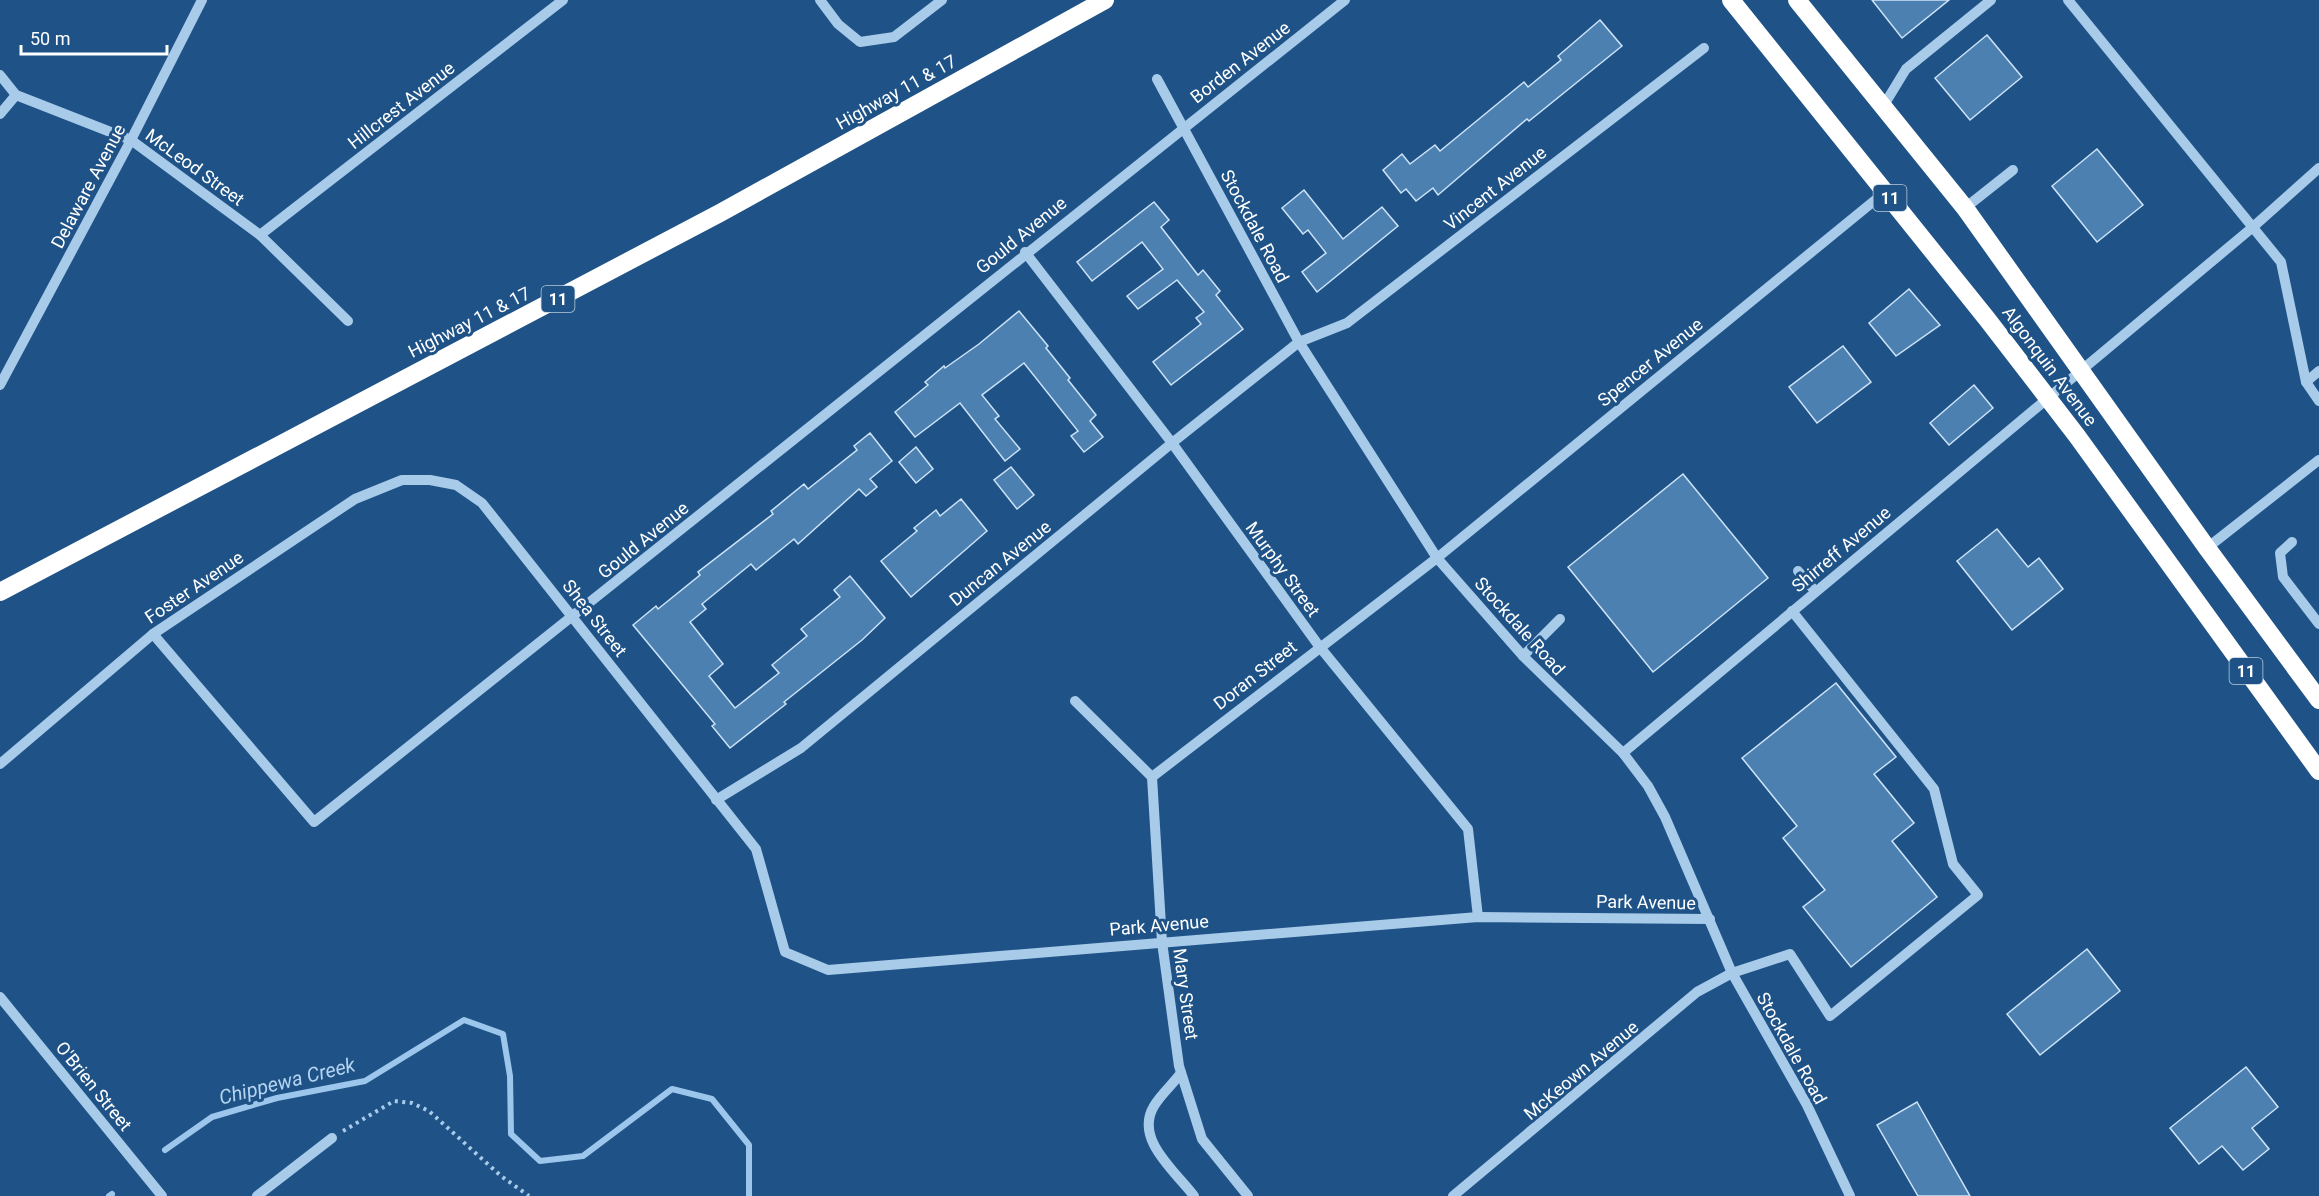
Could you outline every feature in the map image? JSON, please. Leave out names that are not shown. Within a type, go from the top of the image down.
[{"type":"highway","name":"Highway 11 & 17","points":[[2,592],[720,213],[1105,0]]},
{"type":"highway","name":"Algonquin Avenue","points":[[1731,0],[2048,398],[2319,771]]},
{"type":"highway","name":"Algonquin Avenue","points":[[1797,0],[1965,208],[2206,548],[2319,700]]},
{"type":"street","name":"Delaware Avenue","points":[[0,385],[131,140],[202,0]]},
{"type":"street","name":"Hillcrest Avenue","points":[[260,235],[563,0]]},
{"type":"street","points":[[819,0],[838,24],[860,42],[894,37],[942,0]]},
{"type":"street","name":"Borden Avenue","points":[[1183,127],[1345,0]]},
{"type":"street","points":[[1884,105],[1906,69],[1991,0]]},
{"type":"street","points":[[2068,0],[2281,262],[2306,382],[2319,400]]},
{"type":"street","name":"Vincent Avenue","points":[[1299,342],[1347,323],[1704,48]]},
{"type":"street","name":"McLeod Street","points":[[0,75],[16,95],[131,140],[260,235],[348,321]]},
{"type":"street","name":"Stockdale Road","points":[[1157,79],[1299,342],[1437,558],[1523,656],[1623,753],[1647,786],[1665,817],[1732,974],[1807,1105],[1848,1195]]},
{"type":"street","points":[[0,114],[16,95]]},
{"type":"street","name":"Gould Avenue","points":[[153,634],[314,822],[574,617],[1183,127]]},
{"type":"street","name":"Shirreff Avenue","points":[[1623,753],[2253,227],[2319,168]]},
{"type":"street","points":[[1965,208],[2013,170]]},
{"type":"street","name":"Spencer Avenue","points":[[1437,558],[1885,192]]},
{"type":"street","name":"Murphy Street","points":[[1025,252],[1172,443],[1319,646],[1468,829],[1478,917]]},
{"type":"street","name":"Duncan Avenue","points":[[716,801],[801,748],[1172,443],[1299,342]]},
{"type":"street","points":[[2306,382],[2319,371]]},
{"type":"street","points":[[2206,548],[2319,460]]},
{"type":"street","name":"Foster Avenue","points":[[0,764],[153,634],[355,499],[402,480],[430,480]]},
{"type":"street","name":"Shea Street","points":[[430,480],[456,485],[482,503],[574,617],[716,801]]},
{"type":"street","points":[[2292,542],[2280,552],[2283,577],[2319,624]]},
{"type":"street","name":"Doran Street","points":[[1152,777],[1319,646],[1437,558]]},
{"type":"street","points":[[1798,571],[1815,591]]},
{"type":"street","name":"McKeown Avenue","points":[[1453,1196],[1697,992],[1732,974],[1790,954],[1830,1016],[1978,895],[1953,864],[1934,789],[1792,611]]},
{"type":"street","points":[[1523,656],[1560,619]]},
{"type":"street","points":[[1076,701],[1152,777]]},
{"type":"street","name":"Mary Street","points":[[1152,777],[1162,942],[1181,1073],[1202,1138],[1248,1196]]},
{"type":"street","name":"Park Avenue","points":[[716,801],[756,849],[785,952],[828,970],[1478,917],[1710,919]]},
{"type":"street","name":"O'Brien Street","points":[[0,997],[162,1196]]},
{"type":"street","points":[[1181,1073],[1154,1106],[1147,1125],[1149,1139],[1194,1196]]},
{"type":"street","points":[[257,1196],[332,1138]]},
{"type":"path","points":[[332,1138],[378,1108],[394,1101],[412,1103],[429,1111],[501,1176],[529,1196]]},
{"type":"building","points":[[1872,0],[1949,0],[1902,38]]},
{"type":"building","points":[[1600,20],[1622,46],[1529,121],[1527,119],[1438,195],[1433,188],[1416,201],[1406,189],[1401,193],[1383,170],[1402,154],[1410,164],[1435,145],[1440,151],[1524,82],[1528,87],[1561,60],[1558,56]]},
{"type":"building","points":[[1987,35],[2022,77],[1970,120],[1935,78]]},
{"type":"building","points":[[2097,149],[2143,205],[2097,242],[2052,186]]},
{"type":"building","points":[[1304,190],[1343,239],[1382,207],[1398,226],[1317,292],[1302,272],[1326,253],[1308,230],[1303,234],[1282,208]]},
{"type":"building","points":[[1154,202],[1169,220],[1161,227],[1198,275],[1203,270],[1220,291],[1216,295],[1243,329],[1171,385],[1153,362],[1201,324],[1196,318],[1204,312],[1177,280],[1138,309],[1127,296],[1163,269],[1142,242],[1092,281],[1077,262]]},
{"type":"building","points":[[1909,289],[1940,325],[1896,356],[1869,323]]},
{"type":"building","points":[[1019,311],[1048,346],[1046,348],[1070,378],[1068,380],[1096,415],[1090,421],[1103,437],[1084,452],[1071,436],[1078,431],[1024,363],[982,395],[999,416],[995,419],[1020,449],[1005,461],[960,403],[915,437],[895,412],[928,385],[925,382],[944,366],[945,368],[979,344]]},
{"type":"building","points":[[1843,346],[1871,382],[1817,423],[1789,387]]},
{"type":"building","points":[[1974,385],[1993,408],[1949,445],[1930,423]]},
{"type":"building","points":[[870,433],[892,461],[870,479],[877,487],[866,496],[859,489],[798,544],[794,539],[756,570],[751,564],[702,604],[706,609],[690,622],[723,664],[709,676],[735,708],[779,673],[772,665],[807,636],[801,629],[840,597],[834,590],[850,576],[885,618],[862,640],[784,702],[786,704],[730,748],[712,726],[715,724],[633,625],[656,606],[658,609],[700,575],[698,572],[773,514],[771,511],[804,484],[808,489],[857,450],[854,446]]},
{"type":"building","points":[[916,447],[933,469],[916,483],[899,462]]},
{"type":"building","points":[[1011,467],[1034,495],[1017,509],[994,480]]},
{"type":"building","points":[[1683,474],[1768,578],[1653,672],[1568,567]]},
{"type":"building","points":[[961,499],[987,531],[911,597],[881,561],[917,531],[914,528],[936,510],[940,516]]},
{"type":"building","points":[[1997,529],[2028,567],[2039,558],[2063,589],[2012,630],[1957,561]]},
{"type":"building","points":[[1836,683],[1896,757],[1874,774],[1914,823],[1892,841],[1937,897],[1851,967],[1803,907],[1825,890],[1783,838],[1797,826],[1742,758]]},
{"type":"building","points":[[2087,949],[2120,991],[2040,1055],[2007,1014]]},
{"type":"building","points":[[2246,1067],[2278,1107],[2252,1128],[2269,1149],[2243,1170],[2222,1146],[2199,1164],[2170,1128]]},
{"type":"building","points":[[1917,1102],[1970,1196],[1918,1196],[1877,1125]]},
{"type":"waterway","name":"Chippewa Creek","points":[[165,1150],[212,1117],[277,1098],[365,1081],[464,1020],[503,1034],[510,1076],[511,1134],[540,1161],[583,1156],[672,1089],[712,1099],[749,1145],[749,1196]]}]
